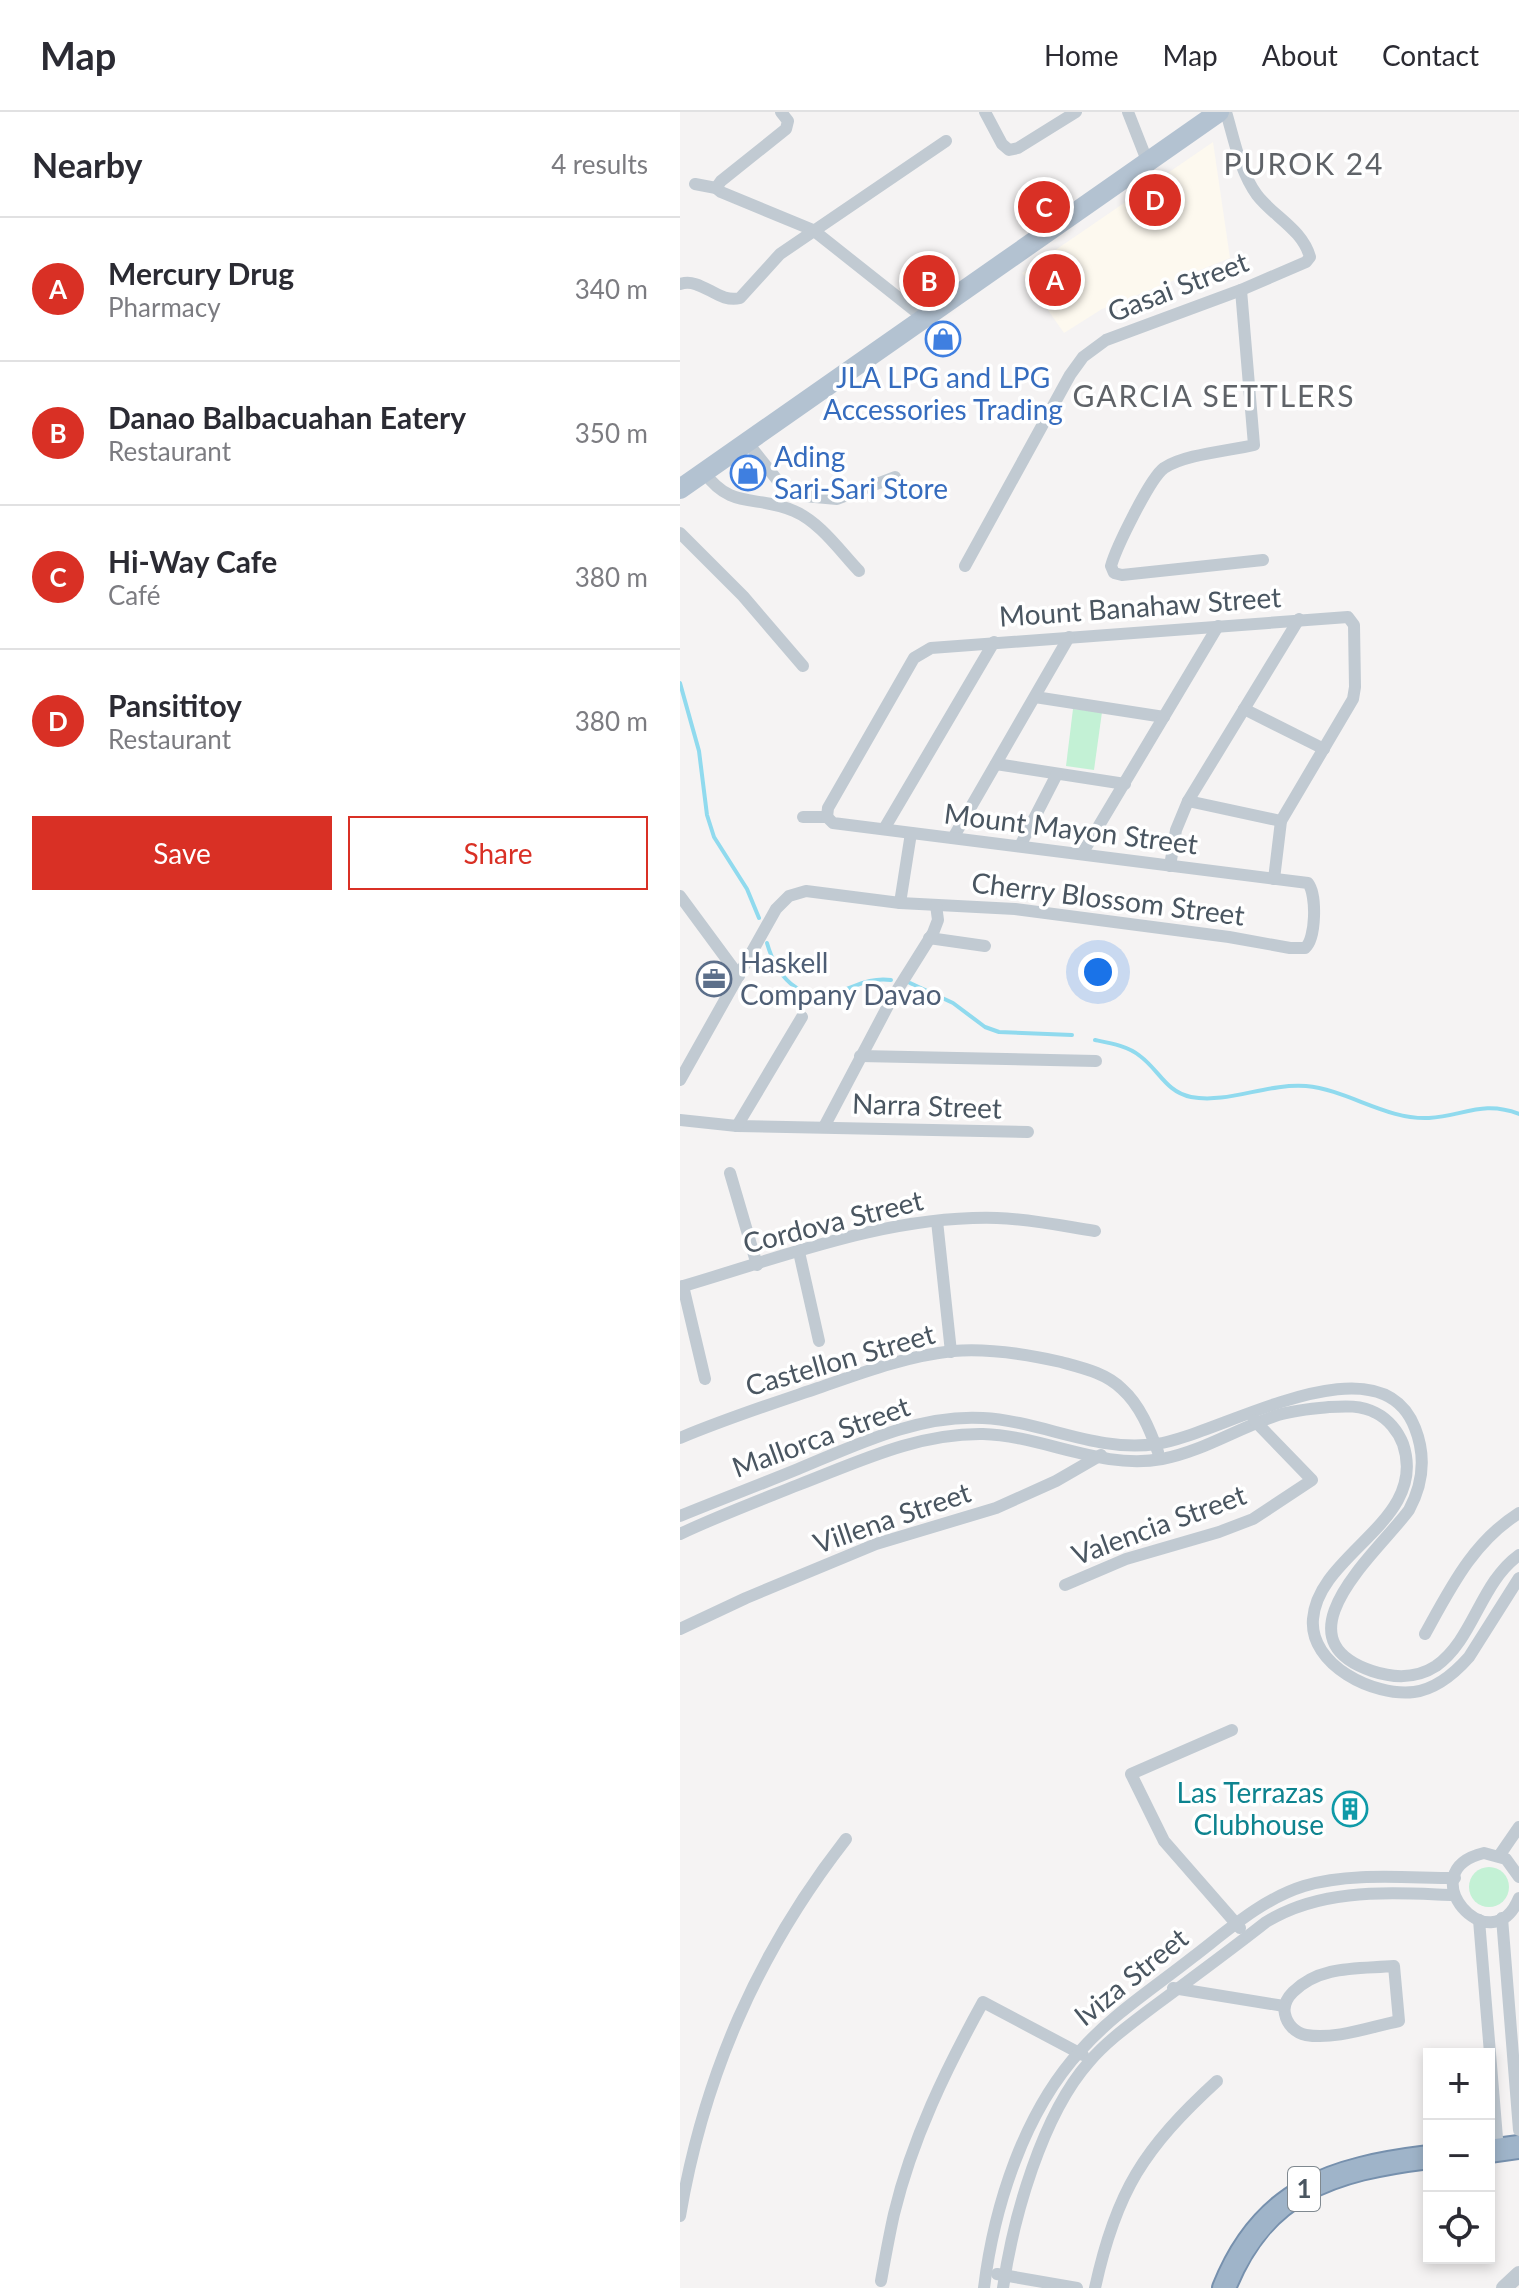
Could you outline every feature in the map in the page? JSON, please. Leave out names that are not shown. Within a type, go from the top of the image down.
[{"type":"highway","name":"1","points":[[1224,2288],[1247,2240],[1263,2221],[1295,2195],[1327,2178],[1353,2169],[1423,2158]]},
{"type":"main road","points":[[681,485],[704,472],[1219,112]]},
{"type":"street","points":[[716,188],[786,129],[788,121],[781,112]]},
{"type":"street","points":[[985,112],[1002,144],[1009,150],[1076,112]]},
{"type":"street","points":[[1128,112],[1148,163]]},
{"type":"street","name":"Gasai Street","points":[[965,566],[1070,375],[1083,357],[1106,340],[1241,290],[1306,262],[1310,257],[1303,240],[1264,203],[1250,185],[1226,112]]},
{"type":"street","points":[[680,284],[694,283],[734,300],[744,295],[772,261],[946,141]]},
{"type":"street","points":[[695,184],[716,188],[813,230],[924,318]]},
{"type":"street","points":[[1241,290],[1254,445],[1181,461],[1157,474],[1111,566],[1114,573],[1122,575],[1263,560]]},
{"type":"street","points":[[747,442],[778,481],[804,496],[837,499],[895,477]]},
{"type":"street","points":[[704,472],[723,493],[793,510],[807,519],[859,571]]},
{"type":"street","points":[[680,533],[711,561],[803,666]]},
{"type":"street","name":"Mount Banahaw Street","points":[[827,817],[828,808],[914,658],[931,648],[1343,616],[1351,619],[1354,625],[1355,687],[1348,710],[1324,749]]},
{"type":"street","points":[[1170,866],[1176,830],[1188,801],[1299,619]]},
{"type":"street","points":[[1082,854],[1218,626]]},
{"type":"street","points":[[953,838],[1069,637]]},
{"type":"street","points":[[884,829],[994,642]]},
{"type":"street","points":[[1035,697],[1164,717]]},
{"type":"street","points":[[1244,709],[1324,749],[1281,821],[1274,879]]},
{"type":"street","points":[[996,764],[1125,784]]},
{"type":"street","points":[[1020,846],[1057,774]]},
{"type":"street","points":[[1188,801],[1281,821]]},
{"type":"street","name":"Mount Mayon Street","points":[[803,817],[827,817],[833,823],[1305,883],[1311,886],[1313,893],[1312,939],[1309,946]]},
{"type":"street","points":[[900,903],[911,833]]},
{"type":"street","name":"Cherry Blossom Street","points":[[739,976],[776,909],[789,896],[806,891],[900,903],[1015,909],[1290,948],[1309,946]]},
{"type":"street","points":[[680,896],[739,976],[680,1080]]},
{"type":"street","points":[[824,1127],[860,1056],[929,938],[938,920],[936,905]]},
{"type":"street","points":[[929,938],[985,946]]},
{"type":"street","points":[[737,1126],[802,1017]]},
{"type":"street","points":[[860,1056],[1096,1061]]},
{"type":"street","name":"Narra Street","points":[[680,1120],[737,1126],[1028,1132]]},
{"type":"street","points":[[730,1173],[757,1265]]},
{"type":"street","name":"Cordova Street","points":[[682,1287],[879,1230],[937,1221],[996,1218],[1095,1231]]},
{"type":"street","points":[[937,1221],[951,1352]]},
{"type":"street","points":[[799,1252],[819,1341]]},
{"type":"street","points":[[682,1287],[705,1379]]},
{"type":"street","name":"Castellon Street","points":[[680,1438],[867,1372],[951,1352],[978,1350],[1021,1354],[1092,1371],[1111,1380],[1123,1389],[1142,1416],[1161,1459]]},
{"type":"street","name":"Mallorca Street","points":[[680,1534],[881,1453],[942,1437],[985,1434],[1131,1461],[1161,1459],[1204,1447],[1304,1394],[1356,1389],[1386,1395],[1408,1414]]},
{"type":"street","name":"Mallorca Street","points":[[680,1516],[862,1443],[906,1428],[957,1419],[1004,1420],[1115,1445],[1155,1444],[1252,1419],[1341,1406],[1372,1411],[1393,1427]]},
{"type":"street","points":[[1519,1555],[1496,1576],[1448,1656],[1423,1673],[1409,1677],[1381,1674],[1365,1669],[1340,1651],[1332,1628],[1335,1604],[1346,1586],[1409,1510],[1421,1481],[1420,1447],[1408,1414],[1393,1427],[1401,1439],[1407,1465],[1403,1490],[1379,1526],[1328,1582],[1314,1608],[1314,1637],[1329,1661],[1357,1681],[1412,1692],[1435,1686],[1469,1657],[1519,1578]]},
{"type":"street","name":"Valencia Street","points":[[1065,1585],[1126,1559],[1245,1522],[1269,1511],[1312,1480],[1252,1419]]},
{"type":"street","name":"Villena Street","points":[[680,1629],[876,1544],[996,1508],[1056,1481],[1115,1445]]},
{"type":"street","points":[[1425,1634],[1473,1553],[1497,1528],[1519,1513]]},
{"type":"street","points":[[1232,1730],[1131,1774],[1164,1841],[1247,1937]]},
{"type":"street","points":[[1499,1856],[1519,1827]]},
{"type":"street","points":[[680,2216],[688,2172],[712,2082],[744,2003],[801,1900],[846,1839]]},
{"type":"street","points":[[1519,1877],[1516,1859],[1484,1853],[1469,1859],[1455,1878],[1454,1895],[1463,1911],[1479,1920],[1502,1918],[1513,1909],[1519,1898]]},
{"type":"street","name":"Iviza Street","points":[[984,2288],[998,2218],[1027,2135],[1049,2095],[1078,2053],[1109,2023],[1236,1923],[1289,1891],[1324,1881],[1455,1878]]},
{"type":"street","name":"Iviza Street","points":[[1004,2282],[1013,2239],[1042,2142],[1063,2097],[1091,2059],[1177,1989],[1281,1913],[1318,1899],[1346,1895],[1454,1895]]},
{"type":"street","points":[[1502,1918],[1519,2130]]},
{"type":"street","points":[[1479,1920],[1502,2149]]},
{"type":"street","points":[[1394,1966],[1399,2021],[1332,2035],[1305,2035],[1288,2022],[1284,2006],[1296,1988],[1329,1971],[1394,1966]]},
{"type":"street","points":[[1485,1982],[1508,1981]]},
{"type":"street","points":[[1158,1984],[1284,2006]]},
{"type":"street","points":[[881,2281],[894,2215],[918,2139],[936,2093],[983,2002],[1091,2059]]},
{"type":"street","points":[[1488,2025],[1511,2023]]},
{"type":"street","points":[[1095,2288],[1106,2238],[1128,2186],[1156,2143],[1217,2081]]},
{"type":"street","points":[[986,2271],[1004,2282],[1077,2288]]},
{"type":"street","points":[[1504,2288],[1519,2274]]},
{"type":"shaded area","points":[[1213,142],[1230,258],[1102,309],[1064,333],[1022,273]]},
{"type":"green space","points":[[1073,709],[1102,712],[1094,770],[1066,766]]},
{"type":"green space","points":[[1489,1867],[1503,1873],[1509,1887],[1503,1901],[1489,1907],[1475,1901],[1469,1887],[1475,1873]]},
{"type":"waterway","points":[[680,683],[699,751],[707,815],[714,837],[747,889],[759,918]]},
{"type":"waterway","points":[[767,943],[783,976],[810,994],[835,993],[869,981],[891,980]]},
{"type":"waterway","points":[[910,983],[953,1003],[985,1027],[999,1032],[1072,1035]]},
{"type":"waterway","points":[[1095,1040],[1119,1045],[1135,1053],[1169,1086],[1191,1097],[1219,1098],[1277,1087],[1306,1086],[1413,1117],[1441,1117],[1495,1108],[1519,1114]]},
{"type":"place","name":"Pansititoy","points":[[1155,200]]},
{"type":"place","name":"Hi-Way Cafe","points":[[1044,207]]},
{"type":"place","name":"Mercury Drug","points":[[1055,280]]},
{"type":"place","name":"Danao Balbacuahan Eatery","points":[[929,281]]},
{"type":"place","name":"JLA LPG and LPG Accessories Trading","points":[[943,339]]},
{"type":"place","name":"Ading Sari-Sari Store","points":[[748,473]]},
{"type":"place","name":"Haskell Company Davao","points":[[714,979]]},
{"type":"place","name":"Las Terrazas Clubhouse","points":[[1350,1809]]},
{"type":"district","name":"PUROK 24","points":[[1304,165]]},
{"type":"district","name":"GARCIA SETTLERS","points":[[1214,397]]}]
